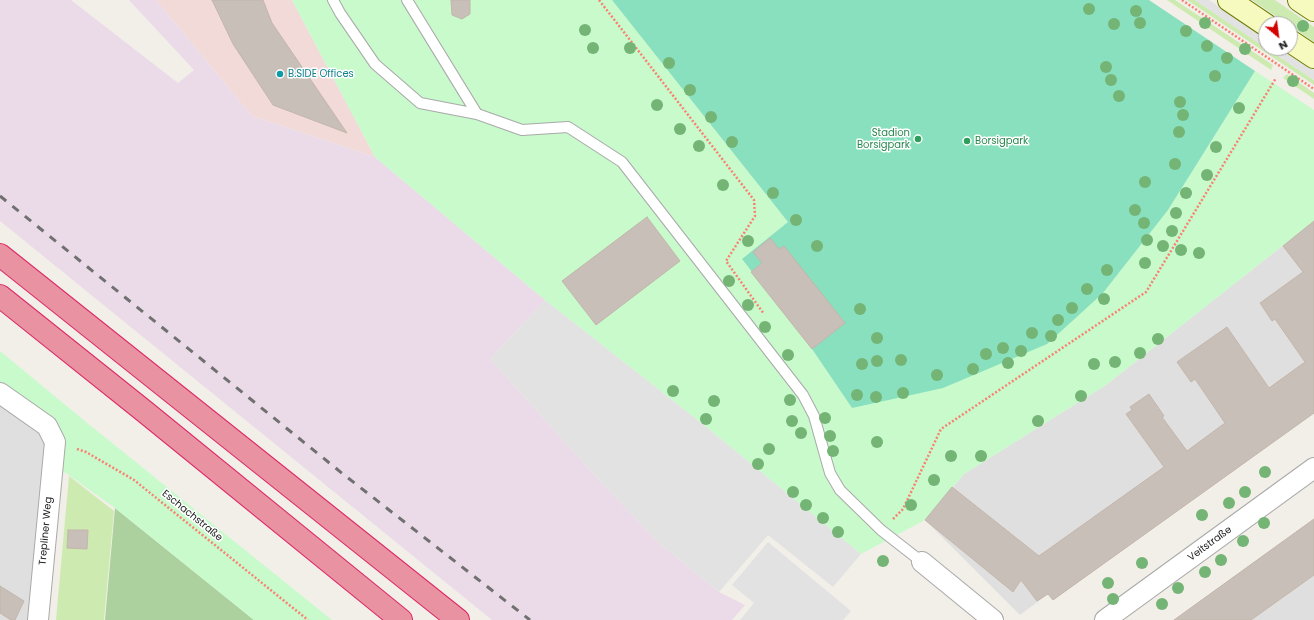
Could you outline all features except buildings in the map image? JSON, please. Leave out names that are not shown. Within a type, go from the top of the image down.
[{"type":"highway","points":[[0,255],[458,620]]},
{"type":"highway","points":[[0,296],[401,620]]},
{"type":"main road","points":[[1229,0],[1258,20]]},
{"type":"main road","points":[[1299,0],[1314,10]]},
{"type":"main road","points":[[1298,46],[1314,57]]},
{"type":"street","points":[[0,393],[47,426],[55,442]]},
{"type":"street","name":"Trepliner Weg","points":[[38,620],[55,442]]},
{"type":"street","name":"Veitstraße","points":[[1105,620],[1314,468]]},
{"type":"street","points":[[922,562],[993,620]]},
{"type":"lane","points":[[333,0],[340,13],[375,64],[420,103],[477,114],[522,130],[568,127],[622,162],[696,260],[803,395],[814,416],[830,473],[840,490],[882,530],[922,562]]},
{"type":"lane","points":[[406,0],[477,114]]},
{"type":"path","points":[[599,0],[754,200],[755,216],[726,261],[767,317]]},
{"type":"path","points":[[1182,0],[1314,89]]},
{"type":"path","points":[[882,530],[903,509],[941,429],[1146,292],[1276,78]]},
{"type":"path","name":"Eschachstraße","points":[[55,442],[86,452],[134,480],[308,620]]},
{"type":"shaded area","points":[[0,0],[71,0],[178,83],[194,70],[129,0],[156,0],[252,116],[375,157],[545,300],[490,359],[598,479],[659,543],[719,592],[745,605],[732,620],[492,620],[0,221]]},
{"type":"shaded area","points":[[156,0],[292,0],[375,157],[252,116]]},
{"type":"shaded area","points":[[1195,0],[1209,0],[1258,33],[1258,43]]},
{"type":"shaded area","points":[[1278,56],[1293,56],[1314,70],[1314,80]]},
{"type":"shaded area","points":[[1314,221],[1314,413],[1053,600],[1048,594],[1020,615],[925,520],[964,474],[1106,385]]},
{"type":"shaded area","points":[[545,300],[705,426],[861,554],[833,587],[768,535],[719,592],[659,543],[598,479],[490,359]]},
{"type":"shaded area","points":[[0,399],[47,437],[31,620],[0,620]]},
{"type":"shaded area","points":[[1314,519],[1314,620],[1174,620],[1251,564]]},
{"type":"shaded area","points":[[768,542],[851,611],[843,620],[740,620],[754,603],[732,585]]},
{"type":"green space","points":[[292,0],[612,0],[788,222],[742,259],[812,349],[852,408],[1103,293],[1168,210],[1255,71],[1314,110],[1314,221],[1106,385],[964,474],[925,520],[861,554],[705,426],[545,300],[375,157]]},
{"type":"green space","name":"Borsigpark","points":[[612,0],[1149,0],[1255,71],[1168,210],[1103,293],[1047,344],[943,388],[852,408],[812,349],[742,259],[788,222]]},
{"type":"green space","points":[[1167,0],[1175,0],[1273,65],[1271,70]]},
{"type":"green space","points":[[1187,0],[1195,0],[1258,42],[1258,48]]},
{"type":"green space","points":[[1252,0],[1275,0],[1314,27],[1314,42],[1298,31],[1298,16],[1276,16]]},
{"type":"green space","points":[[1271,56],[1278,56],[1314,80],[1314,85]]},
{"type":"green space","points":[[1287,74],[1314,93],[1314,99],[1283,78]]},
{"type":"green space","points":[[0,351],[332,620],[254,620],[115,508],[66,473],[56,470],[60,453],[0,384]]},
{"type":"green space","points":[[69,476],[114,511],[104,620],[56,620]]},
{"type":"green space","points":[[115,508],[254,620],[105,620]]},
{"type":"railway","points":[[0,196],[343,474],[530,620]]},
{"type":"place","name":"B.SIDE Offices","points":[[280,74]]},
{"type":"place","name":"Stadion Borsigpark","points":[[918,139]]},
{"type":"place","name":"Borsigpark","points":[[967,141]]}]
